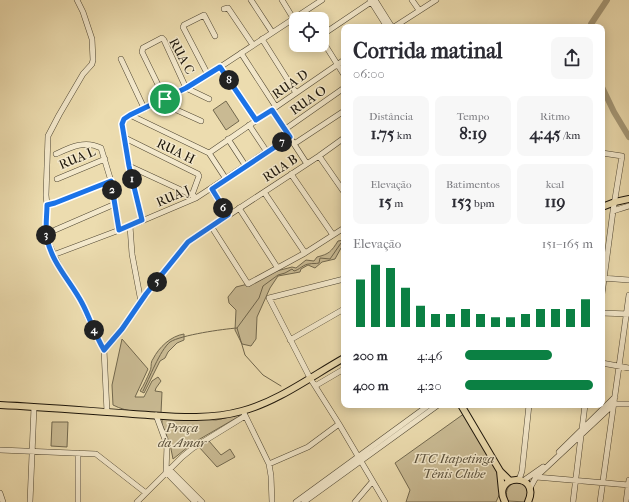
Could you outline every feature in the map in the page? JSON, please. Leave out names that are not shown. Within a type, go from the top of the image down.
[{"type":"main road","points":[[605,206],[629,199]]},
{"type":"main road","points":[[0,405],[210,417],[244,413],[271,400],[341,360]]},
{"type":"main road","points":[[463,408],[500,470],[510,481]]},
{"type":"main road","points":[[500,470],[502,499]]},
{"type":"main road","points":[[502,499],[505,485],[510,481],[521,480],[530,488],[528,502]]},
{"type":"street","points":[[78,0],[92,39],[93,60],[92,64],[83,74],[56,119],[48,136],[46,235],[53,255],[81,301],[95,334],[104,350],[107,412]]},
{"type":"street","points":[[251,0],[272,32]]},
{"type":"street","points":[[282,0],[290,12]]},
{"type":"street","points":[[304,12],[315,2],[322,0]]},
{"type":"street","points":[[412,0],[419,10]]},
{"type":"street","points":[[398,24],[436,0]]},
{"type":"street","points":[[372,1],[385,24]]},
{"type":"street","points":[[372,1],[391,24]]},
{"type":"street","points":[[329,30],[372,1]]},
{"type":"street","points":[[224,9],[228,7],[253,45]]},
{"type":"street","points":[[208,75],[184,25],[204,15],[215,36]]},
{"type":"street","points":[[142,220],[129,166],[122,124],[124,119],[186,88],[208,75],[289,21]]},
{"type":"street","name":"RUA C","points":[[165,99],[142,52],[143,48],[162,38],[186,88]]},
{"type":"street","points":[[262,39],[296,93]]},
{"type":"street","points":[[329,51],[341,71]]},
{"type":"street","points":[[241,53],[274,109],[284,130],[307,164]]},
{"type":"street","points":[[121,59],[144,108]]},
{"type":"street","name":"RUA D","points":[[209,153],[341,62]]},
{"type":"street","points":[[220,67],[256,120]]},
{"type":"street","points":[[186,88],[209,99]]},
{"type":"street","name":"RUA O","points":[[284,130],[341,90]]},
{"type":"street","points":[[159,102],[201,121]]},
{"type":"street","points":[[294,144],[341,113]]},
{"type":"street","points":[[130,115],[209,153],[226,179]]},
{"type":"street","points":[[249,125],[267,152]]},
{"type":"street","points":[[228,215],[212,189],[245,165],[290,137]]},
{"type":"street","name":"RUA H","points":[[125,138],[198,174],[199,176],[194,196]]},
{"type":"street","points":[[228,139],[245,165]]},
{"type":"street","name":"RUA B","points":[[104,350],[122,329],[188,242],[320,156],[341,140]]},
{"type":"street","points":[[56,154],[76,145],[84,144],[101,148],[111,181],[119,230]]},
{"type":"street","points":[[605,153],[622,156],[605,265]]},
{"type":"street","points":[[320,156],[341,188]]},
{"type":"street","name":"RUA L","points":[[57,179],[105,158]]},
{"type":"street","points":[[129,166],[194,196]]},
{"type":"street","points":[[291,174],[333,234]]},
{"type":"street","points":[[47,205],[111,181]]},
{"type":"street","name":"RUA J","points":[[53,255],[130,226],[212,189]]},
{"type":"street","points":[[264,192],[305,253]]},
{"type":"street","points":[[55,230],[115,204]]},
{"type":"street","points":[[613,211],[629,206]]},
{"type":"street","points":[[239,208],[277,267]]},
{"type":"street","points":[[130,226],[132,254],[141,302]]},
{"type":"street","points":[[211,226],[248,284],[305,253],[341,230]]},
{"type":"street","points":[[605,278],[629,280]]},
{"type":"street","points":[[341,280],[269,298],[310,378],[385,502]]},
{"type":"street","points":[[600,502],[628,314],[629,295]]},
{"type":"street","points":[[290,340],[341,311]]},
{"type":"street","points":[[605,313],[628,314]]},
{"type":"street","points":[[605,364],[629,368]]},
{"type":"street","points":[[315,386],[341,371]]},
{"type":"street","points":[[605,407],[616,396]]},
{"type":"street","points":[[530,488],[536,477],[614,404],[629,404]]},
{"type":"street","points":[[30,502],[34,407]]},
{"type":"street","points":[[304,502],[425,408]]},
{"type":"street","points":[[296,502],[434,408]]},
{"type":"street","points":[[521,480],[529,408]]},
{"type":"street","points":[[582,429],[585,408]]},
{"type":"street","points":[[521,480],[530,476],[553,458],[604,408]]},
{"type":"street","points":[[137,502],[167,470],[193,448],[244,413],[269,464],[272,502]]},
{"type":"street","points":[[156,415],[167,445],[167,470],[195,502]]},
{"type":"street","points":[[269,464],[308,447],[339,424]]},
{"type":"street","points":[[573,502],[581,436]]},
{"type":"street","points":[[0,450],[93,453],[98,455],[146,493]]},
{"type":"street","points":[[78,453],[78,502]]},
{"type":"street","points":[[167,470],[202,502]]},
{"type":"street","points":[[522,471],[530,476]]},
{"type":"street","points":[[536,477],[602,484],[629,484],[626,502]]},
{"type":"street","points":[[355,502],[372,482]]},
{"type":"street","points":[[0,493],[2,502]]},
{"type":"green space","points":[[226,101],[239,121],[226,130],[213,110]]},
{"type":"green space","points":[[341,240],[341,248],[335,259],[322,262],[315,268],[308,265],[301,269],[300,272],[278,276],[270,288],[257,317],[256,339],[251,346],[242,344],[235,330],[236,310],[229,303],[228,297],[236,287],[248,284],[269,273],[292,267],[296,268],[306,260],[314,261],[317,257],[329,252],[338,241]]},
{"type":"green space","points":[[184,334],[184,340],[177,343],[168,352],[165,358],[160,361],[144,393],[140,391],[150,371],[152,360],[159,350],[170,340]]},
{"type":"green space","points":[[122,339],[148,369],[135,397],[144,397],[152,381],[158,377],[161,381],[155,391],[162,392],[161,413],[131,411],[113,405],[112,385]]},
{"type":"green space","name":"ITC Itapetinga Tênis Clube","points":[[465,413],[500,472],[501,491],[496,502],[406,502],[410,490],[395,463]]},
{"type":"green space","name":"Praça da Amar","points":[[243,414],[193,443],[173,459],[170,444],[162,424],[162,419],[216,420]]},
{"type":"green space","points":[[52,422],[68,422],[67,447],[51,446]]},
{"type":"green space","points":[[209,441],[221,455],[230,449],[235,457],[217,467],[199,447]]},
{"type":"green space","points":[[515,482],[525,484],[529,491],[526,502],[508,501],[507,490]]},
{"type":"waterway","points":[[591,24],[607,0]]},
{"type":"waterway","points":[[605,93],[629,137]]},
{"type":"waterway","points":[[281,386],[263,375],[245,355],[237,328],[259,298],[263,286],[278,275],[292,269],[294,271],[307,264],[319,263],[320,258],[330,259],[341,243]]},
{"type":"waterway","points":[[143,391],[162,351],[170,342],[175,339],[192,335],[237,328]]},
{"type":"route","points":[[220,67],[256,120],[272,110],[290,137],[245,165],[212,189],[228,215],[188,242],[169,264],[162,276],[146,294],[122,329],[104,350],[95,334],[85,308],[62,272],[48,242],[46,235],[47,205],[111,181],[119,230],[142,220],[129,166],[122,124],[123,120],[130,115],[165,99],[220,67]]}]
